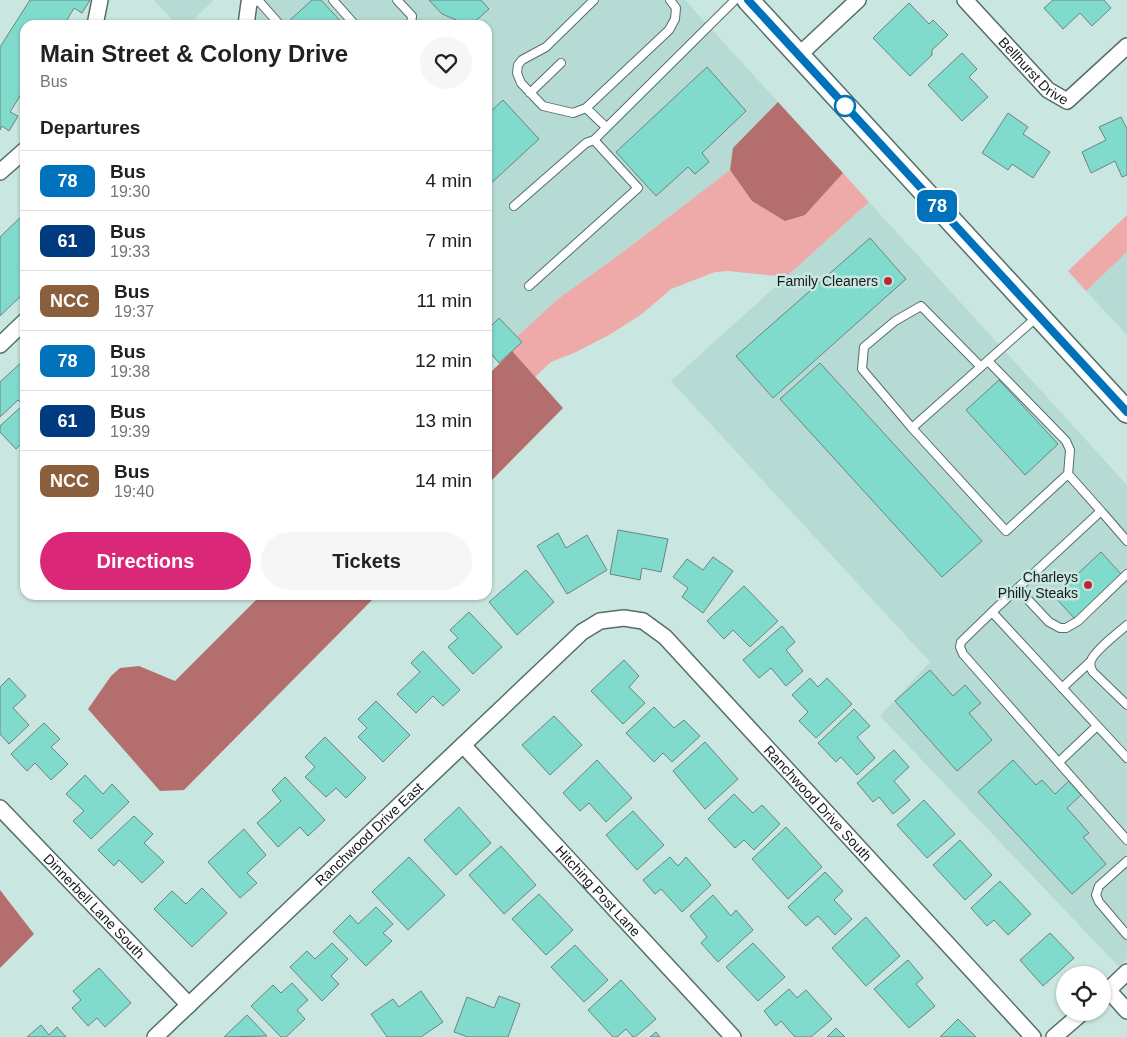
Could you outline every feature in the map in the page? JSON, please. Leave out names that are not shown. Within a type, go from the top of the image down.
[{"type":"main road","points":[[748,0],[1127,412]]},
{"type":"street","points":[[96,20],[100,0]]},
{"type":"street","points":[[247,20],[252,0]]},
{"type":"street","points":[[800,55],[858,0]]},
{"type":"street","name":"Bellhurst Drive","points":[[965,0],[1048,90],[1067,101],[1127,46]]},
{"type":"street","points":[[0,172],[20,154]]},
{"type":"street","points":[[0,345],[20,326]]},
{"type":"street","name":"Ranchwood Drive South","points":[[582,632],[600,621],[624,618],[644,621],[665,637],[1033,1037]]},
{"type":"street","name":"Ranchwood Drive East","points":[[156,1037],[582,632]]},
{"type":"street","name":"Hitching Post Lane","points":[[463,745],[733,1037]]},
{"type":"street","name":"Dinnerbell Lane South","points":[[0,808],[189,1005]]},
{"type":"street","points":[[1111,988],[1127,972]]},
{"type":"street","points":[[1111,997],[1127,1011]]},
{"type":"street","points":[[1054,1037],[1073,1021]]},
{"type":"lane","points":[[258,0],[276,20]]},
{"type":"lane","points":[[333,0],[351,20]]},
{"type":"lane","points":[[397,0],[412,16],[411,20]]},
{"type":"lane","points":[[594,0],[546,47],[522,60],[518,65],[517,73],[521,83],[543,106],[573,112],[586,108],[669,30],[675,19],[676,8],[670,0]]},
{"type":"lane","points":[[514,206],[586,142],[594,140],[735,0]]},
{"type":"lane","points":[[530,93],[561,63]]},
{"type":"lane","points":[[586,108],[606,128]]},
{"type":"lane","points":[[529,286],[638,188],[594,140]]},
{"type":"lane","points":[[981,367],[921,306],[895,321],[864,347],[862,368],[912,428],[1006,531],[1068,475],[1070,450],[1066,441],[988,361]]},
{"type":"lane","points":[[912,428],[1038,316]]},
{"type":"lane","points":[[1068,475],[1127,541]]},
{"type":"lane","points":[[1101,511],[992,612],[961,642],[960,647],[963,654],[1127,840]]},
{"type":"lane","points":[[1018,588],[1049,622],[1060,628],[1066,628],[1078,621],[1127,574]]},
{"type":"lane","points":[[992,612],[1127,758]]},
{"type":"lane","points":[[1062,688],[1127,625]]},
{"type":"lane","points":[[1090,662],[1093,672],[1127,705]]},
{"type":"lane","points":[[1059,762],[1097,726]]},
{"type":"lane","points":[[1127,861],[1099,886],[1096,895],[1099,902],[1127,934]]},
{"type":"shaded area","points":[[154,0],[214,0],[193,20],[172,20]]},
{"type":"shaded area","points":[[265,0],[685,0],[778,102],[734,148],[730,170],[558,299],[511,342],[492,321],[492,20],[257,20],[258,7]]},
{"type":"shaded area","points":[[778,102],[843,173],[805,215],[785,221],[752,201],[730,170],[733,148]]},
{"type":"shaded area","points":[[730,170],[752,201],[805,215],[843,173],[869,202],[786,277],[728,271],[715,272],[671,289],[642,314],[609,335],[551,362],[535,377],[512,352],[510,353],[511,342],[558,299]]},
{"type":"shaded area","points":[[869,202],[1127,485],[1127,958],[1119,967],[880,716],[930,662],[671,381]]},
{"type":"shaded area","points":[[1127,215],[1127,252],[1086,291],[1068,271]]},
{"type":"shaded area","points":[[1127,252],[1127,335],[1086,291]]},
{"type":"shaded area","points":[[512,351],[563,408],[492,480],[492,371]]},
{"type":"shaded area","points":[[256,600],[372,600],[184,790],[160,791],[88,709],[111,676],[120,668],[139,666],[175,681]]},
{"type":"shaded area","points":[[0,890],[34,934],[0,968]]},
{"type":"building","points":[[30,0],[90,0],[82,13],[74,8],[67,20],[20,20],[20,96],[10,112],[18,116],[9,131],[2,126],[0,130],[0,47]]},
{"type":"building","points":[[312,0],[321,0],[339,20],[290,20]]},
{"type":"building","points":[[429,0],[481,0],[489,9],[477,20],[456,20],[442,14]]},
{"type":"building","points":[[1053,0],[1104,0],[1111,8],[1092,26],[1080,13],[1063,29],[1044,8]]},
{"type":"building","points":[[909,3],[929,24],[933,20],[948,35],[932,50],[932,55],[910,76],[873,38]]},
{"type":"building","points":[[962,53],[977,69],[969,77],[988,97],[962,121],[928,85]]},
{"type":"building","points":[[707,67],[746,111],[702,153],[709,162],[695,174],[688,167],[656,196],[616,152]]},
{"type":"building","points":[[503,100],[539,139],[492,182],[492,110]]},
{"type":"building","points":[[1008,113],[1028,127],[1023,134],[1050,152],[1033,178],[1012,164],[1008,170],[982,153]]},
{"type":"building","points":[[1121,117],[1127,129],[1127,175],[1122,177],[1115,161],[1091,173],[1082,152],[1106,140],[1099,127]]},
{"type":"building","points":[[20,218],[20,297],[0,316],[0,237]]},
{"type":"building","points":[[870,238],[906,279],[773,398],[736,356]]},
{"type":"building","points":[[499,318],[522,342],[499,363],[492,355],[492,325]]},
{"type":"building","points":[[820,363],[982,541],[942,577],[780,399]]},
{"type":"building","points":[[20,364],[20,402],[18,400],[0,417],[0,382]]},
{"type":"building","points":[[999,380],[1058,444],[1025,475],[966,410]]},
{"type":"building","points":[[20,408],[20,445],[16,449],[0,432],[0,426]]},
{"type":"building","points":[[618,530],[668,539],[661,572],[642,568],[640,580],[610,574]]},
{"type":"building","points":[[558,533],[566,548],[587,535],[607,570],[567,594],[537,546]]},
{"type":"building","name":"Charleys Philly Steaks","points":[[1101,552],[1122,575],[1075,619],[1054,596]]},
{"type":"building","points":[[713,557],[733,571],[703,613],[682,597],[688,588],[673,577],[687,559],[703,570]]},
{"type":"building","points":[[526,570],[554,602],[517,635],[489,602]]},
{"type":"building","points":[[744,586],[778,621],[750,647],[733,630],[724,639],[707,621]]},
{"type":"building","points":[[469,612],[502,647],[473,674],[448,647],[458,638],[450,630]]},
{"type":"building","points":[[782,626],[795,642],[786,650],[803,671],[786,686],[771,668],[759,678],[743,660]]},
{"type":"building","points":[[423,651],[460,690],[443,706],[433,696],[416,713],[397,694],[420,672],[411,663]]},
{"type":"building","points":[[624,660],[639,676],[629,687],[645,703],[623,724],[591,691]]},
{"type":"building","points":[[930,670],[953,696],[965,685],[981,703],[969,713],[992,740],[957,771],[895,701]]},
{"type":"building","points":[[9,678],[26,696],[13,708],[29,725],[9,744],[0,734],[0,687]]},
{"type":"building","points":[[810,678],[818,687],[827,678],[852,704],[816,738],[799,721],[808,712],[792,695]]},
{"type":"building","points":[[376,701],[410,735],[383,762],[358,737],[367,728],[358,719]]},
{"type":"building","points":[[654,707],[674,728],[684,720],[700,736],[672,762],[663,753],[654,762],[626,733]]},
{"type":"building","points":[[854,709],[870,726],[857,737],[875,758],[857,775],[841,757],[836,762],[818,743]]},
{"type":"building","points":[[554,716],[582,745],[550,775],[522,745]]},
{"type":"building","points":[[44,723],[60,739],[51,747],[68,764],[51,780],[35,763],[27,771],[11,754]]},
{"type":"building","points":[[325,737],[366,778],[346,798],[336,788],[326,797],[305,777],[315,767],[305,757]]},
{"type":"building","points":[[705,742],[738,779],[705,809],[673,771]]},
{"type":"building","points":[[894,750],[909,767],[894,781],[910,800],[893,814],[879,797],[873,802],[857,783]]},
{"type":"building","points":[[597,760],[632,798],[606,822],[589,803],[580,811],[563,793]]},
{"type":"building","points":[[1013,760],[1036,785],[1042,780],[1055,794],[1069,781],[1081,795],[1067,808],[1089,833],[1083,837],[1106,864],[1072,894],[978,792]]},
{"type":"building","points":[[85,775],[103,794],[112,784],[129,802],[91,839],[73,821],[84,811],[66,794]]},
{"type":"building","points":[[285,777],[325,820],[308,836],[300,827],[278,847],[257,823],[281,801],[272,790]]},
{"type":"building","points":[[734,794],[753,813],[762,805],[780,824],[754,850],[744,840],[735,848],[708,819]]},
{"type":"building","points":[[924,800],[955,834],[927,858],[897,825]]},
{"type":"building","points":[[459,807],[491,843],[456,875],[424,840]]},
{"type":"building","points":[[633,811],[664,845],[637,870],[606,835]]},
{"type":"building","points":[[134,816],[153,834],[144,843],[164,862],[142,883],[119,860],[114,866],[98,850]]},
{"type":"building","points":[[786,827],[822,867],[788,899],[752,859]]},
{"type":"building","points":[[244,829],[266,855],[247,873],[257,883],[240,898],[208,862]]},
{"type":"building","points":[[960,840],[992,875],[965,900],[933,865]]},
{"type":"building","points":[[501,846],[536,885],[504,914],[469,875]]},
{"type":"building","points":[[409,857],[445,895],[408,930],[372,892]]},
{"type":"building","points":[[670,857],[678,866],[686,857],[711,885],[682,912],[661,889],[655,894],[643,880]]},
{"type":"building","points":[[825,872],[843,891],[834,900],[852,919],[835,935],[818,916],[806,926],[788,907]]},
{"type":"building","points":[[1000,881],[1031,914],[1008,935],[994,920],[987,926],[971,908]]},
{"type":"building","points":[[202,888],[227,913],[192,947],[154,909],[172,891],[186,904]]},
{"type":"building","points":[[539,894],[573,930],[546,955],[512,919]]},
{"type":"building","points":[[713,895],[731,916],[736,910],[753,930],[718,962],[701,943],[707,937],[690,916]]},
{"type":"building","points":[[376,907],[393,924],[383,933],[392,941],[366,966],[333,932],[350,915],[358,924]]},
{"type":"building","points":[[866,917],[900,956],[866,986],[832,948]]},
{"type":"building","points":[[1050,933],[1074,958],[1065,966],[1056,966],[1056,974],[1043,986],[1020,960]]},
{"type":"building","points":[[332,943],[348,959],[331,976],[339,984],[322,1001],[290,967],[307,951],[315,959]]},
{"type":"building","points":[[753,943],[785,977],[758,1001],[726,967]]},
{"type":"building","points":[[575,945],[608,980],[584,1002],[551,967]]},
{"type":"building","points":[[908,960],[923,978],[916,984],[935,1006],[909,1028],[874,989]]},
{"type":"building","points":[[99,968],[131,1003],[105,1027],[97,1018],[88,1026],[72,1008],[81,1000],[73,991]]},
{"type":"building","points":[[621,980],[656,1019],[635,1037],[626,1029],[617,1037],[613,1037],[588,1010]]},
{"type":"building","points":[[292,983],[308,1000],[297,1010],[305,1019],[286,1037],[281,1037],[251,1006],[273,985],[281,993]]},
{"type":"building","points":[[789,989],[797,998],[806,990],[832,1019],[811,1037],[795,1037],[781,1021],[776,1026],[764,1011]]},
{"type":"building","points":[[421,991],[443,1022],[421,1037],[387,1037],[371,1014],[393,999],[399,1007]]},
{"type":"building","points":[[499,996],[520,1004],[508,1037],[468,1037],[454,1032],[467,997],[494,1008]]},
{"type":"building","points":[[247,1015],[267,1036],[224,1037]]},
{"type":"building","points":[[958,1019],[976,1037],[940,1037]]},
{"type":"building","points":[[41,1025],[49,1035],[57,1027],[66,1037],[27,1037]]},
{"type":"building","points":[[836,1028],[845,1037],[827,1037]]},
{"type":"building","points":[[656,1032],[660,1037],[650,1037]]},
{"type":"bus line","name":"78","points":[[748,0],[1127,412]]},
{"type":"place","name":"Family Cleaners","points":[[888,281]]},
{"type":"place","name":"Charleys Philly Steaks","points":[[1088,585]]}]
